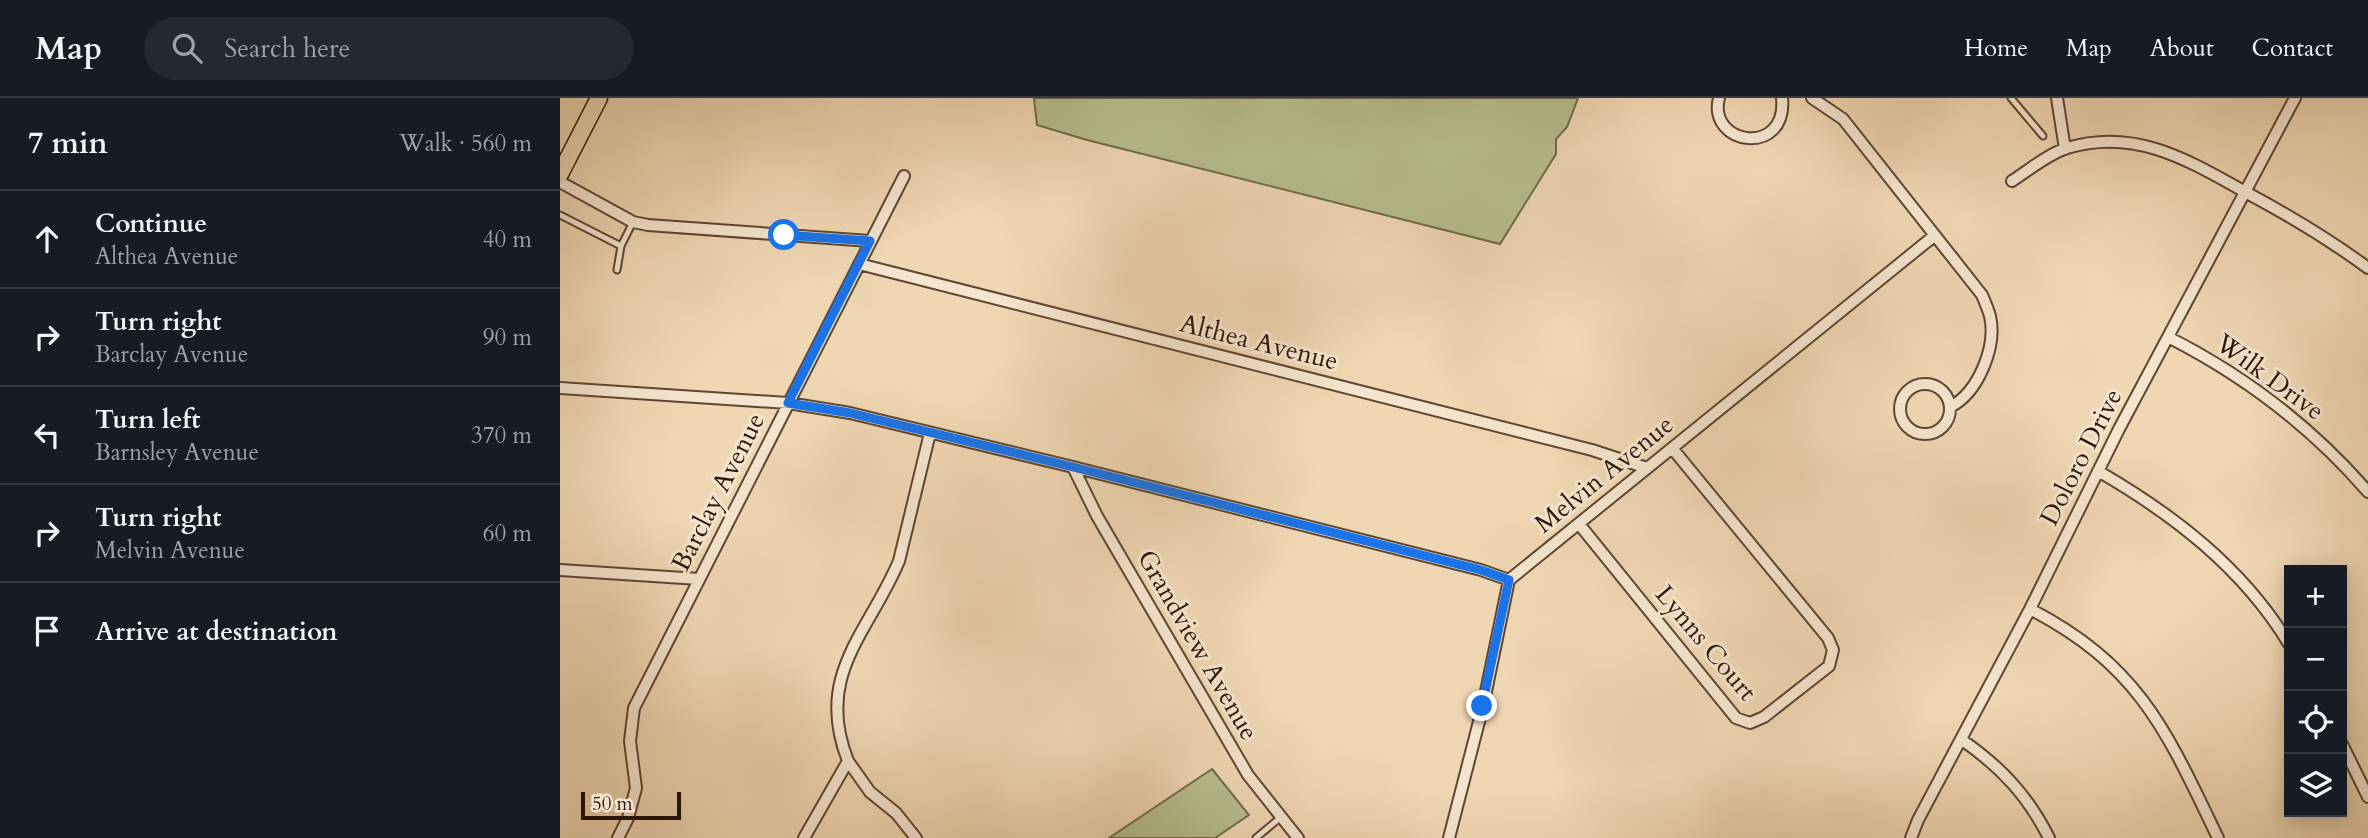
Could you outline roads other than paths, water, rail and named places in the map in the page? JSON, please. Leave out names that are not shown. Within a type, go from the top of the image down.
[{"type":"main road","points":[[560,174],[599,98]]},
{"type":"street","points":[[1719,98],[1718,114],[1725,127],[1734,135],[1756,139],[1775,128],[1783,109],[1782,98]]},
{"type":"street","points":[[1812,98],[1843,119],[1982,296],[1990,318],[1986,361],[1967,395],[1961,402],[1950,407]]},
{"type":"street","points":[[2057,98],[2065,149]]},
{"type":"street","name":"Doloro Drive","points":[[1911,838],[1917,820],[2031,609],[2098,471],[2295,98]]},
{"type":"street","points":[[2012,181],[2065,149],[2110,142],[2155,148],[2180,156],[2297,220],[2367,266]]},
{"type":"street","name":"Barclay Avenue","points":[[618,838],[628,818],[636,788],[630,741],[634,708],[904,176]]},
{"type":"street","points":[[560,183],[633,222],[648,225],[870,241]]},
{"type":"street","name":"Melvin Avenue","points":[[1509,580],[1934,236]]},
{"type":"street","name":"Althea Avenue","points":[[859,264],[1592,450],[1647,468]]},
{"type":"street","name":"Wilk Drive","points":[[2168,337],[2230,371],[2279,405],[2315,436],[2368,492]]},
{"type":"street","points":[[1920,384],[1940,389],[1950,407],[1947,421],[1942,428],[1928,434],[1911,430],[1905,425],[1900,410],[1905,394],[1920,384]]},
{"type":"street","points":[[560,388],[788,403],[850,413],[1481,570],[1509,580],[1482,706],[1449,838]]},
{"type":"street","points":[[916,838],[896,813],[870,793],[848,761],[840,743],[836,699],[840,677],[860,632],[899,561],[930,432]]},
{"type":"street","name":"Lynns Court","points":[[1579,524],[1742,722],[1750,723],[1764,717],[1829,666],[1833,650],[1828,638],[1672,448]]},
{"type":"street","name":"Grandview Avenue","points":[[1073,467],[1097,516],[1230,745],[1253,782],[1298,838]]},
{"type":"street","points":[[2098,471],[2162,511],[2208,546],[2254,593],[2284,636]]},
{"type":"street","points":[[560,570],[699,579]]},
{"type":"street","points":[[2031,609],[2065,628],[2098,652],[2136,690],[2168,735],[2218,838]]},
{"type":"street","points":[[1962,740],[2015,784],[2029,801],[2049,838]]},
{"type":"street","points":[[2347,754],[2368,797]]},
{"type":"street","points":[[804,838],[848,761]]},
{"type":"lane","points":[[2011,98],[2043,136]]},
{"type":"lane","points":[[560,215],[621,246]]},
{"type":"lane","points":[[617,270],[621,246],[633,222]]},
{"type":"lane","points":[[1256,838],[1281,817]]}]
